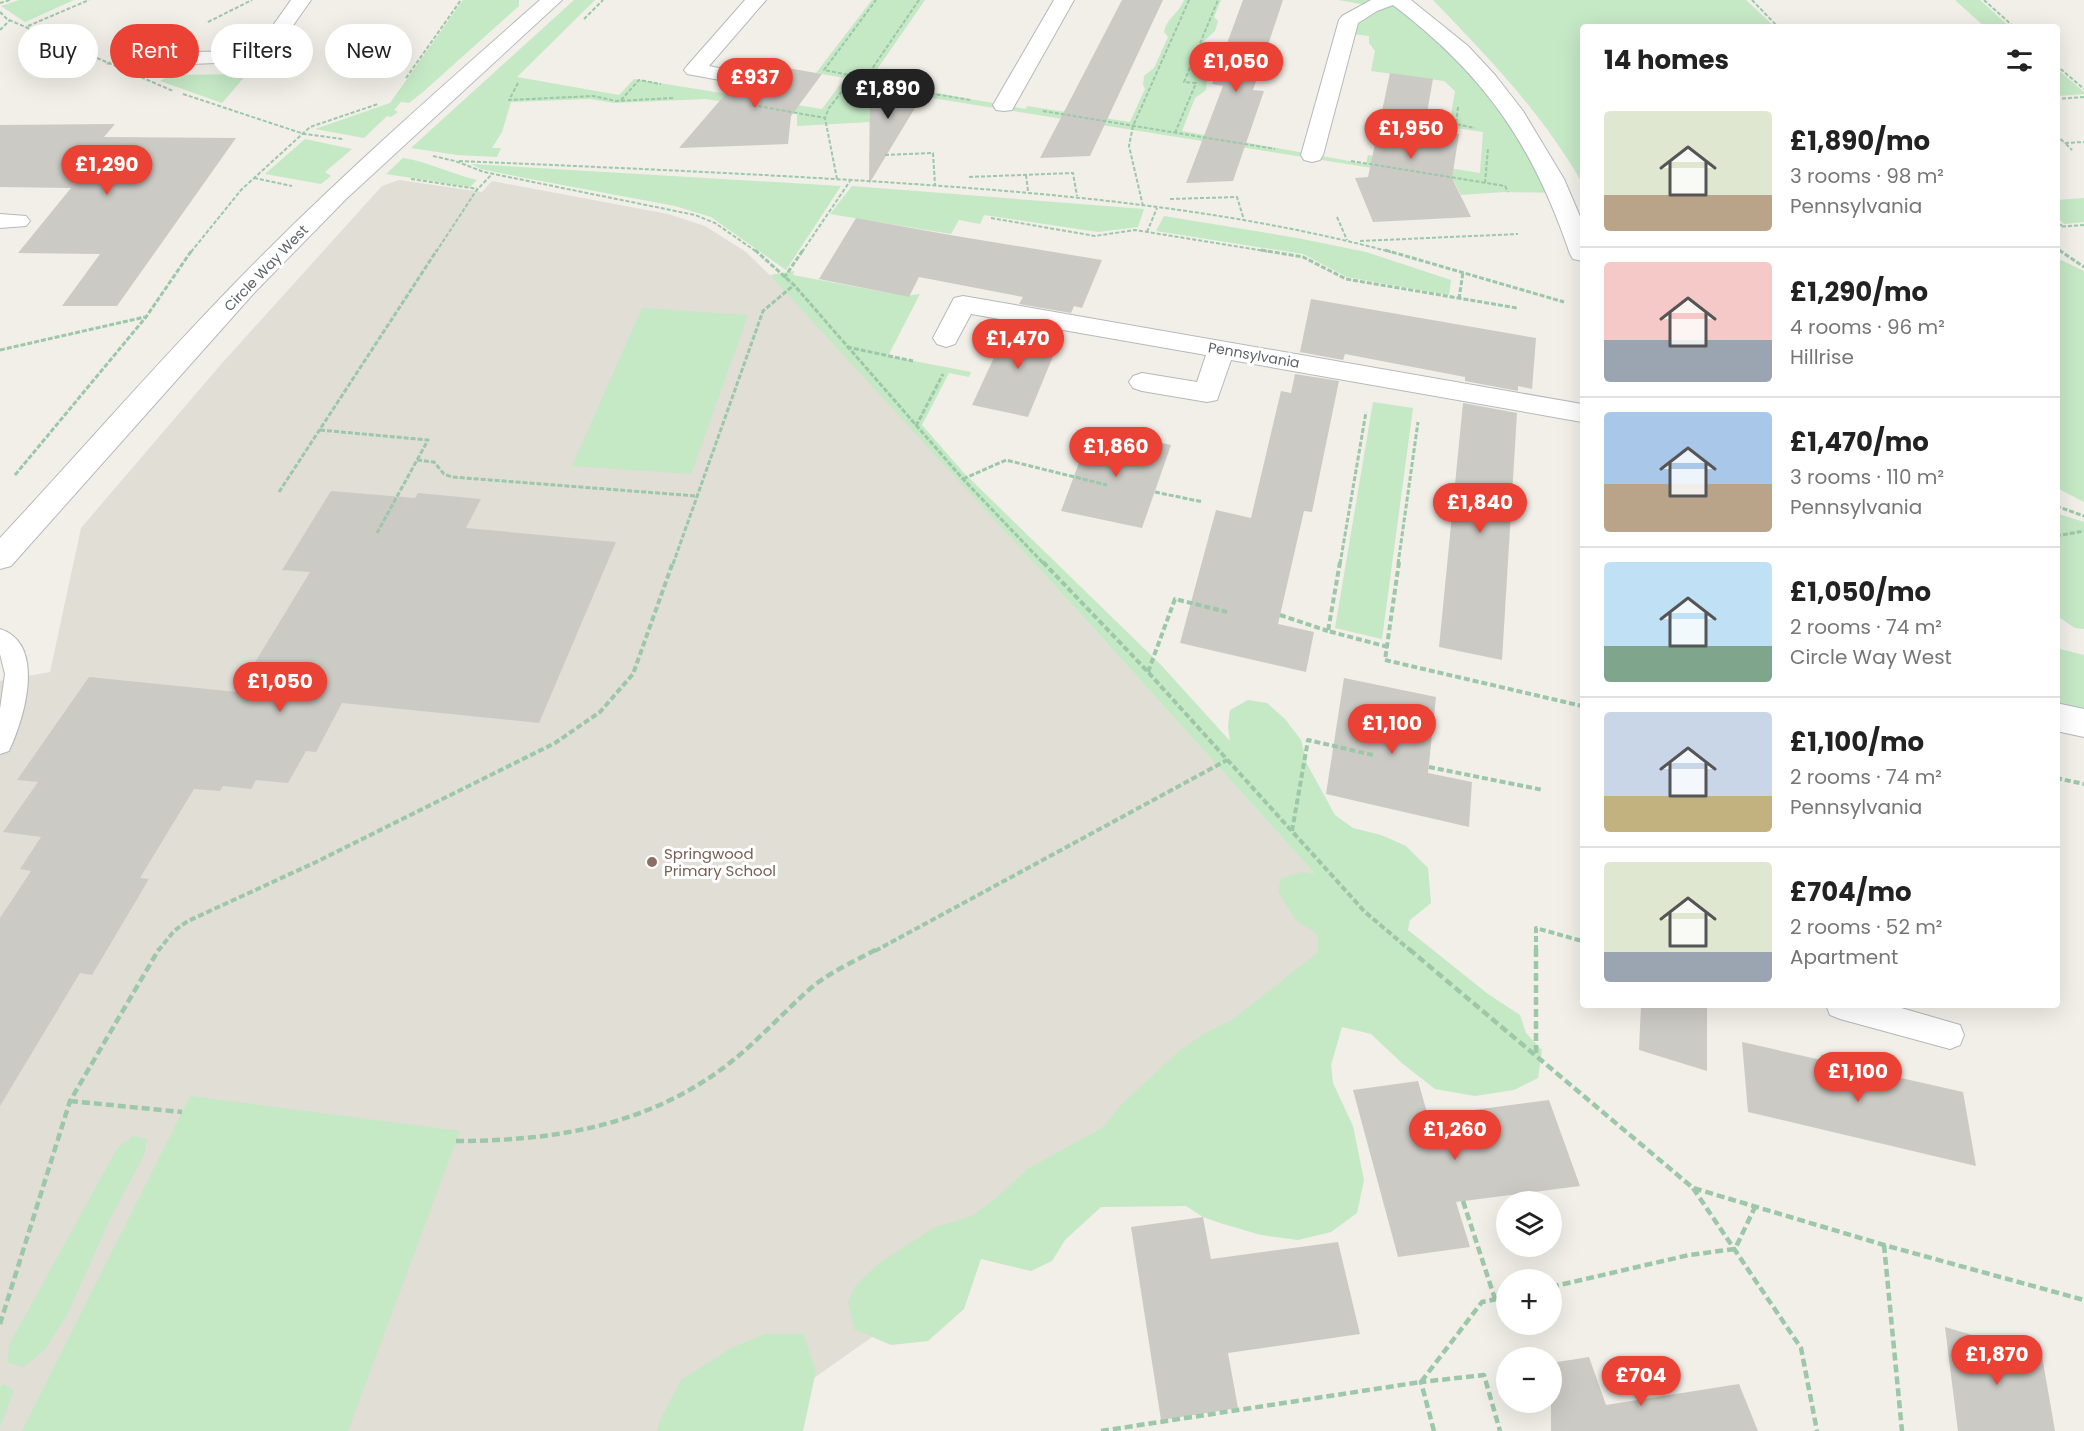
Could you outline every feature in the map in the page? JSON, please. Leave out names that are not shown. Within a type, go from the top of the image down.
[{"type":"street","points":[[199,58],[261,57],[301,0]]},
{"type":"street","name":"Circle Way West","points":[[0,558],[245,287],[338,194],[430,108],[552,0]]},
{"type":"street","points":[[731,76],[694,70],[756,0]]},
{"type":"street","points":[[1004,105],[1064,0]]},
{"type":"street","points":[[1312,155],[1349,20],[1370,7],[1389,0]]},
{"type":"street","points":[[1399,0],[1442,32],[1468,56],[1489,78],[1514,111],[1564,204],[1580,248]]},
{"type":"street","name":"Pennsylvania","points":[[946,338],[963,304],[1580,413]]},
{"type":"street","points":[[1142,382],[1207,393],[1221,349]]},
{"type":"street","points":[[2060,718],[2084,723]]},
{"type":"lane","points":[[0,638],[13,654],[17,678],[14,702],[0,744]]},
{"type":"lane","points":[[1860,1008],[1907,1015],[1950,1035]]},
{"type":"path","points":[[0,3],[10,0]]},
{"type":"path","points":[[34,24],[88,0]]},
{"type":"path","points":[[201,26],[252,0]]},
{"type":"path","points":[[403,82],[461,0]]},
{"type":"path","points":[[578,24],[603,0]]},
{"type":"path","points":[[866,78],[824,70],[876,0]]},
{"type":"path","points":[[862,82],[919,0]]},
{"type":"path","points":[[1143,206],[1129,146],[1133,126],[1189,0]]},
{"type":"path","points":[[1175,133],[1196,83],[1184,82],[1218,0]]},
{"type":"path","points":[[1752,0],[1775,24]]},
{"type":"path","points":[[1984,0],[2011,24]]},
{"type":"path","points":[[0,30],[10,20]]},
{"type":"path","points":[[2060,68],[2084,89]]},
{"type":"path","points":[[837,179],[825,118],[829,108],[854,76]]},
{"type":"path","points":[[523,78],[515,86],[509,100],[593,96],[620,100],[678,98]]},
{"type":"path","points":[[620,100],[639,80],[670,85]]},
{"type":"path","points":[[850,80],[1504,186],[1508,192]]},
{"type":"path","points":[[2060,99],[2084,97]]},
{"type":"path","points":[[743,103],[825,118]]},
{"type":"path","points":[[1458,103],[1456,124],[1478,128]]},
{"type":"path","points":[[11,479],[146,317],[222,211],[310,127],[381,104]]},
{"type":"path","points":[[2060,139],[2072,150]]},
{"type":"path","points":[[1485,183],[1488,141]]},
{"type":"path","points":[[2065,143],[2084,142]]},
{"type":"path","points":[[885,155],[933,153],[935,185]]},
{"type":"path","points":[[427,155],[455,161],[492,174],[695,215],[716,223],[776,267],[963,480],[1148,672],[1365,912],[1693,1188],[1801,1348],[1817,1431]]},
{"type":"path","points":[[455,161],[678,170],[1028,191],[1077,196],[1299,229],[1347,240],[1564,302]]},
{"type":"path","points":[[969,177],[1073,173],[1077,196]]},
{"type":"path","points":[[279,492],[476,191],[492,174]]},
{"type":"path","points":[[1026,175],[1028,191]]},
{"type":"path","points":[[784,278],[850,181]]},
{"type":"path","points":[[1170,199],[1237,197],[1244,220]]},
{"type":"path","points":[[1147,232],[1157,208]]},
{"type":"path","points":[[1337,217],[1347,240]]},
{"type":"path","points":[[991,218],[1095,236],[1135,230],[1303,256],[1346,279],[1517,309]]},
{"type":"path","points":[[2060,224],[2063,227],[2084,225]]},
{"type":"path","points":[[1354,242],[1518,234]]},
{"type":"path","points":[[2060,251],[2084,267]]},
{"type":"path","points":[[1459,298],[1463,272]]},
{"type":"path","points":[[0,1324],[70,1101],[159,949],[174,931],[188,921],[314,863],[555,743],[600,712],[633,674],[763,311],[794,285]]},
{"type":"path","points":[[0,350],[146,317]]},
{"type":"path","points":[[847,347],[923,363]]},
{"type":"path","points":[[916,426],[946,368]]},
{"type":"path","points":[[1328,631],[1372,376]]},
{"type":"path","points":[[1423,385],[1385,660],[1580,706]]},
{"type":"path","points":[[320,430],[428,440],[377,533]]},
{"type":"path","points":[[417,460],[434,462],[444,474],[452,477],[697,496]]},
{"type":"path","points":[[963,480],[1006,460],[1107,485]]},
{"type":"path","points":[[1155,492],[1203,502]]},
{"type":"path","points":[[2060,507],[2084,516]]},
{"type":"path","points":[[2060,535],[2084,531]]},
{"type":"path","points":[[1148,672],[1175,599],[1227,612]]},
{"type":"path","points":[[1280,615],[1388,647]]},
{"type":"path","points":[[1292,832],[1308,740],[1372,755]]},
{"type":"path","points":[[456,1141],[498,1142],[579,1132],[610,1124],[673,1100],[720,1070],[812,987],[828,976],[1227,760]]},
{"type":"path","points":[[1429,767],[1544,790]]},
{"type":"path","points":[[2060,779],[2084,784]]},
{"type":"path","points":[[1536,1056],[1536,928],[1580,940]]},
{"type":"path","points":[[70,1101],[182,1112]]},
{"type":"path","points":[[1693,1188],[1884,1245],[2084,1300]]},
{"type":"path","points":[[1421,1382],[1482,1302],[1495,1299],[1463,1201]]},
{"type":"path","points":[[1735,1249],[1755,1207]]},
{"type":"path","points":[[1884,1245],[1902,1431]]},
{"type":"path","points":[[1562,1285],[1689,1256],[1735,1249]]},
{"type":"path","points":[[1101,1431],[1421,1382],[1484,1375],[1500,1431]]},
{"type":"path","points":[[1421,1382],[1434,1431]]},
{"type":"shaded area","name":"Springwood Primary School","points":[[399,180],[482,192],[492,181],[668,214],[705,226],[746,252],[786,291],[1390,957],[916,1306],[739,1431],[0,1431],[0,681],[50,672],[81,528],[223,362],[382,186]]},
{"type":"green space","points":[[19,0],[74,0],[25,22],[1,6]]},
{"type":"green space","points":[[463,0],[519,0],[519,6],[423,92],[409,103],[401,102],[394,110],[398,112],[391,117],[387,116],[364,138],[315,129],[390,103],[408,78],[412,78],[412,72]]},
{"type":"green space","points":[[574,0],[595,0],[517,77],[619,95],[634,79],[822,109],[845,78],[816,73],[872,0],[925,0],[869,81],[1026,109],[1027,106],[1130,122],[1145,89],[1144,76],[1154,68],[1168,37],[1164,32],[1165,27],[1184,0],[1221,0],[1214,17],[1218,21],[1215,31],[1205,40],[1193,67],[1199,70],[1207,80],[1206,90],[1195,98],[1182,131],[1366,164],[1368,155],[1480,173],[1483,132],[1449,127],[1455,91],[1444,81],[1371,71],[1375,51],[1369,43],[1369,36],[1344,33],[1373,6],[1338,0],[1399,0],[1442,32],[1558,193],[1504,192],[1461,195],[1454,181],[875,89],[869,95],[870,122],[797,126],[797,114],[706,99],[614,103],[590,99],[511,102],[502,132],[492,148],[501,148],[497,157],[457,155],[411,148]]},
{"type":"green space","points":[[1433,0],[1746,0],[1772,24],[1580,24],[1580,180],[1550,133],[1494,65]]},
{"type":"green space","points":[[1955,0],[1980,0],[2007,24],[1982,24]]},
{"type":"green space","points":[[2060,71],[2084,92],[2084,94],[2060,96]]},
{"type":"green space","points":[[211,74],[211,78],[244,78],[222,103],[160,81],[165,78],[199,78],[199,75]]},
{"type":"green space","points":[[305,139],[352,149],[325,172],[331,176],[321,184],[265,174]]},
{"type":"green space","points":[[403,158],[477,180],[470,187],[386,174]]},
{"type":"green space","points":[[471,164],[841,186],[786,270],[711,217],[675,206],[481,169]]},
{"type":"green space","points":[[852,186],[1144,209],[1138,227],[1098,232],[984,215],[980,224],[959,220],[951,234],[830,214]]},
{"type":"green space","points":[[2084,198],[2084,222],[2064,224],[2060,220],[2060,200]]},
{"type":"green space","points":[[1164,216],[1366,252],[1451,280],[1449,295],[1347,277],[1303,254],[1156,231]]},
{"type":"green space","points":[[2060,259],[2084,271],[2084,502],[2060,490]]},
{"type":"green space","points":[[794,271],[793,275],[905,296],[920,294],[888,356],[971,372],[969,377],[949,373],[922,425],[964,473],[1161,665],[1230,741],[1228,726],[1230,710],[1248,700],[1267,703],[1285,719],[1301,740],[1307,764],[1335,815],[1353,828],[1381,835],[1406,846],[1428,868],[1431,903],[1410,920],[1408,930],[1488,994],[1520,1015],[1526,1033],[1542,1050],[1538,1078],[1514,1090],[1475,1096],[1435,1089],[1403,1064],[1371,1034],[1342,1027],[1331,1065],[1333,1083],[1353,1126],[1364,1180],[1357,1213],[1331,1232],[1298,1240],[1261,1235],[1220,1223],[1203,1217],[1186,1206],[1101,1207],[1065,1240],[1052,1261],[1031,1271],[981,1259],[964,1309],[928,1341],[891,1345],[854,1329],[848,1302],[856,1285],[878,1264],[935,1227],[972,1216],[1029,1168],[1102,1128],[1122,1104],[1179,1051],[1205,1033],[1232,1020],[1318,952],[1318,935],[1296,920],[1278,892],[1281,878],[1302,872],[1315,874],[770,275]]},
{"type":"green space","points":[[642,308],[748,315],[691,474],[572,466]]},
{"type":"green space","points":[[1373,402],[1413,408],[1382,639],[1335,628]]},
{"type":"green space","points":[[2060,514],[2084,522],[2084,629],[2075,628],[2060,618]]},
{"type":"green space","points":[[2060,649],[2084,655],[2084,726],[2060,712]]},
{"type":"green space","points":[[190,1096],[460,1131],[348,1431],[22,1431]]},
{"type":"green space","points":[[133,1136],[147,1139],[144,1155],[109,1221],[67,1315],[45,1349],[24,1367],[8,1363],[9,1345],[118,1147]]},
{"type":"green space","points":[[765,1334],[803,1334],[816,1371],[803,1431],[657,1431],[660,1420],[681,1380],[731,1348]]},
{"type":"green space","points":[[4,1384],[14,1391],[0,1427],[0,1386]]},
{"type":"building","points":[[1122,0],[1163,0],[1090,156],[1040,158]]},
{"type":"building","points":[[1243,0],[1283,0],[1253,90],[1264,91],[1233,181],[1186,183],[1223,86],[1212,84]]},
{"type":"building","points":[[754,62],[822,74],[791,116],[788,144],[679,148],[735,83],[740,81]]},
{"type":"building","points":[[1390,73],[1433,79],[1424,129],[1459,134],[1452,178],[1471,217],[1373,222],[1355,178],[1368,177]]},
{"type":"building","points":[[870,83],[924,93],[869,184]]},
{"type":"building","points":[[115,124],[104,137],[236,138],[117,306],[62,306],[100,254],[18,253],[71,188],[0,187],[0,125]]},
{"type":"building","points":[[856,218],[1102,260],[1082,308],[1074,306],[1071,313],[1019,304],[1023,297],[919,277],[909,297],[819,279]]},
{"type":"building","points":[[1311,299],[1536,338],[1532,389],[1518,386],[1518,391],[1465,381],[1465,377],[1345,354],[1343,360],[1300,352]]},
{"type":"building","points":[[1010,323],[1063,332],[1028,417],[972,405]]},
{"type":"building","points":[[1295,374],[1339,381],[1312,512],[1304,511],[1278,624],[1314,632],[1306,672],[1180,643],[1216,510],[1251,518],[1281,391],[1291,393]]},
{"type":"building","points":[[1463,403],[1517,413],[1502,660],[1439,647]]},
{"type":"building","points":[[1092,428],[1171,445],[1142,528],[1061,511]]},
{"type":"building","points":[[331,491],[415,498],[418,493],[481,499],[466,528],[616,542],[539,723],[342,703],[316,752],[306,751],[288,783],[256,780],[251,789],[223,786],[220,791],[194,789],[140,878],[149,879],[92,975],[80,973],[0,1106],[0,918],[31,871],[20,869],[41,837],[3,832],[38,782],[17,780],[89,677],[237,692],[310,572],[282,570]]},
{"type":"building","points":[[1344,678],[1436,697],[1428,773],[1472,782],[1469,827],[1326,794]]},
{"type":"building","points":[[1641,1008],[1707,1008],[1707,1071],[1639,1050]]},
{"type":"building","points":[[1742,1042],[1963,1092],[1976,1166],[1748,1112]]},
{"type":"building","points":[[1418,1081],[1428,1116],[1549,1100],[1580,1186],[1541,1191],[1496,1191],[1496,1197],[1456,1202],[1470,1247],[1398,1257],[1353,1090]]},
{"type":"building","points":[[1203,1217],[1211,1259],[1338,1242],[1360,1334],[1228,1353],[1238,1408],[1161,1420],[1131,1227]]},
{"type":"building","points":[[1945,1327],[2042,1356],[2055,1431],[1958,1431]]},
{"type":"building","points":[[1589,1357],[1606,1405],[1739,1384],[1758,1431],[1551,1431],[1551,1413],[1562,1413],[1562,1361]]},
{"type":"place","name":"Springwood Primary School","points":[[652,862]]}]
